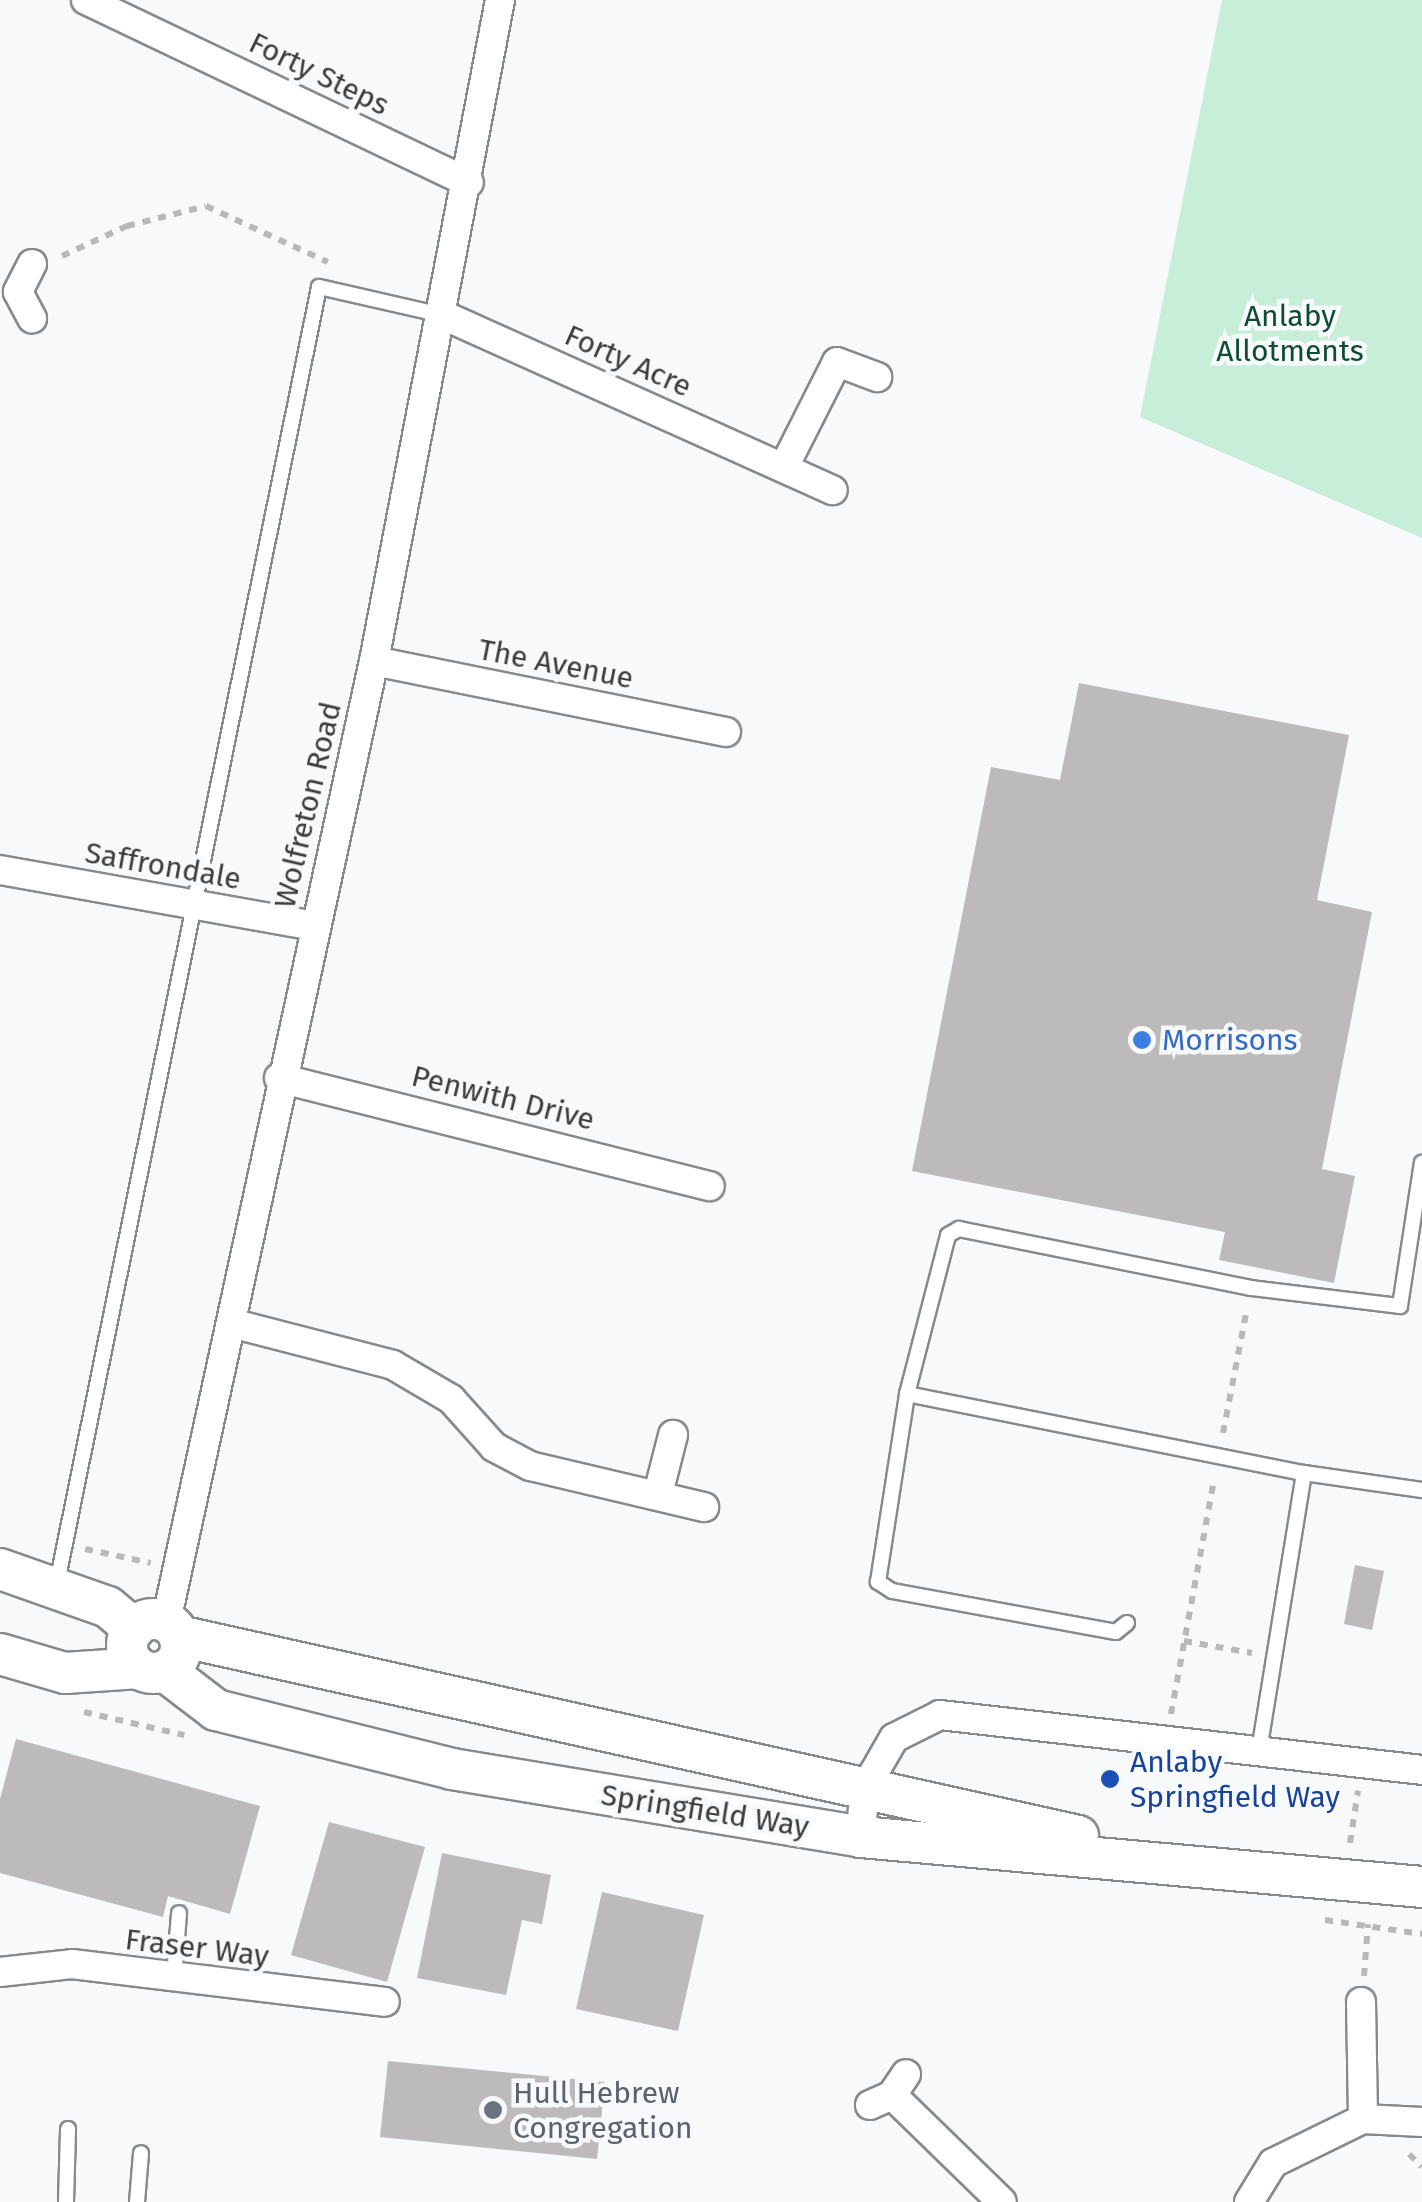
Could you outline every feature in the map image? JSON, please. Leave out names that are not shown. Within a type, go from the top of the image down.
[{"type":"main road","name":"Springfield Way","points":[[0,1569],[108,1607],[157,1645],[216,1710],[452,1769],[861,1837],[1422,1887]]},
{"type":"main road","name":"Springfield Way","points":[[0,1654],[65,1673],[157,1645],[247,1646],[459,1701],[1266,1876]]},
{"type":"street","name":"Forty Steps","points":[[86,0],[469,183]]},
{"type":"street","name":"Wolfreton Road","points":[[157,1645],[374,660],[444,316],[500,0]]},
{"type":"street","points":[[32,264],[9,291],[32,318]]},
{"type":"street","name":"Forty Acre","points":[[444,316],[785,464],[833,490]]},
{"type":"street","points":[[785,464],[836,362],[877,376]]},
{"type":"street","name":"The Avenue","points":[[374,660],[726,732]]},
{"type":"street","name":"Saffrondale","points":[[0,870],[314,926]]},
{"type":"street","name":"Penwith Drive","points":[[279,1078],[710,1186]]},
{"type":"street","points":[[231,1322],[393,1365],[451,1398],[494,1447],[530,1466],[704,1507]]},
{"type":"street","points":[[658,1494],[673,1435]]},
{"type":"street","points":[[861,1837],[864,1790],[894,1738],[940,1716],[1422,1770]]},
{"type":"street","name":"Fraser Way","points":[[0,1972],[72,1964],[385,2002]]},
{"type":"street","points":[[1361,2002],[1363,2119]]},
{"type":"street","points":[[890,2092],[1002,2202]]},
{"type":"street","points":[[1248,2202],[1273,2163],[1363,2119],[1422,2122]]},
{"type":"lane","points":[[56,1589],[319,287],[444,316]]},
{"type":"lane","points":[[1126,1623],[1116,1632],[892,1591],[878,1582],[908,1394],[943,1244],[952,1231],[1251,1288],[1400,1306],[1422,1163]]},
{"type":"lane","points":[[908,1394],[1304,1473],[1422,1490]]},
{"type":"lane","points":[[1259,1752],[1304,1473]]},
{"type":"lane","points":[[174,1977],[179,1913]]},
{"type":"lane","points":[[66,2202],[68,2129]]},
{"type":"lane","points":[[137,2202],[141,2153]]},
{"type":"path","points":[[32,264],[80,251],[128,226],[206,206],[342,269]]},
{"type":"path","points":[[1166,1740],[1251,1288]]},
{"type":"path","points":[[1184,1641],[1272,1657]]},
{"type":"path","points":[[1345,1882],[1363,1761]]},
{"type":"path","points":[[1361,2002],[1369,1926],[1422,1934]]},
{"type":"green space","name":"Anlaby Allotments","points":[[1222,0],[1422,0],[1422,538],[1140,417]]},
{"type":"building","name":"Morrisons","points":[[1079,683],[1349,735],[1317,900],[1372,912],[1322,1169],[1355,1176],[1334,1283],[1219,1260],[1225,1232],[912,1171],[991,767],[1060,780]]},
{"type":"building","points":[[1355,1565],[1384,1571],[1372,1630],[1344,1624]]},
{"type":"building","points":[[16,1739],[260,1806],[230,1914],[168,1896],[163,1917],[0,1873],[0,1799]]},
{"type":"building","points":[[329,1822],[425,1847],[387,1982],[291,1955]]},
{"type":"building","points":[[442,1853],[551,1875],[542,1924],[522,1920],[506,1995],[417,1978]]},
{"type":"building","points":[[602,1892],[704,1915],[678,2031],[576,2009]]},
{"type":"building","name":"Hull Hebrew Congregation","points":[[388,2061],[605,2082],[597,2159],[380,2137]]},
{"type":"place","name":"Morrisons","points":[[1142,1040]]},
{"type":"place","name":"Anlaby Springfield Way","points":[[1110,1779]]},
{"type":"place","name":"Hull Hebrew Congregation","points":[[493,2110]]}]
